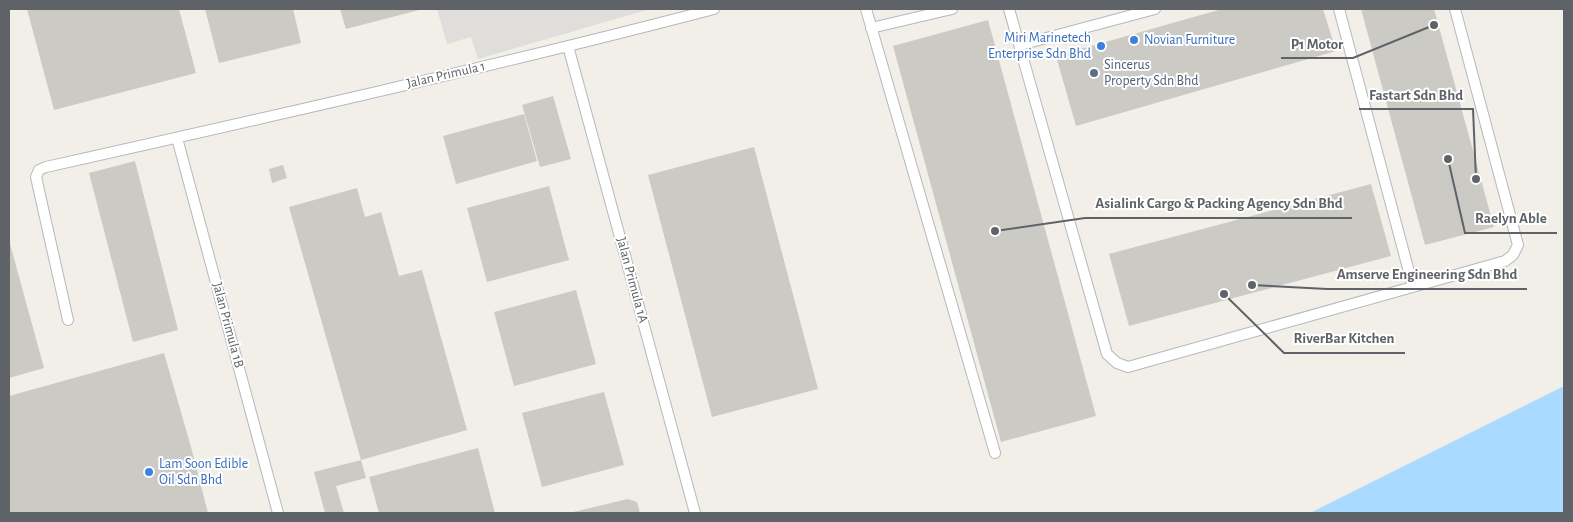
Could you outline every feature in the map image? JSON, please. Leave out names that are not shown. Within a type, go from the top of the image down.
[{"type":"lane","name":"Jalan Primula 1","points":[[68,320],[36,177],[39,170],[568,46],[693,11],[714,9]]},
{"type":"lane","points":[[866,9],[995,453]]},
{"type":"lane","points":[[871,28],[952,9]]},
{"type":"lane","points":[[1009,9],[1107,354],[1117,363],[1128,367],[1505,261],[1513,255],[1518,245],[1455,9]]},
{"type":"lane","points":[[1020,45],[1155,9]]},
{"type":"lane","points":[[1339,9],[1413,287]]},
{"type":"lane","name":"Jalan Primula 1A","points":[[568,46],[695,513]]},
{"type":"lane","name":"Jalan Primula 1B","points":[[177,138],[278,513]]},
{"type":"shaded area","points":[[437,9],[650,9],[478,59],[471,37],[447,44]]},
{"type":"water","points":[[1564,386],[1564,513],[1310,513]]},
{"type":"building","points":[[27,9],[179,9],[196,73],[54,110]]},
{"type":"building","points":[[205,9],[293,9],[301,43],[219,63]]},
{"type":"building","points":[[340,9],[423,9],[346,29]]},
{"type":"building","points":[[1222,9],[1323,9],[1336,51],[1076,126],[1056,56]]},
{"type":"building","points":[[1361,9],[1434,9],[1494,227],[1425,245]]},
{"type":"building","points":[[988,20],[1096,416],[1001,442],[893,46]]},
{"type":"building","points":[[553,96],[571,159],[540,167],[522,105]]},
{"type":"building","points":[[524,114],[537,161],[456,184],[443,136]]},
{"type":"building","points":[[754,147],[818,389],[712,417],[648,175]]},
{"type":"building","points":[[135,161],[178,330],[133,342],[89,173]]},
{"type":"building","points":[[283,165],[287,178],[272,183],[269,169]]},
{"type":"building","points":[[1371,184],[1391,256],[1129,326],[1109,254]]},
{"type":"building","points":[[549,186],[569,260],[487,282],[467,208]]},
{"type":"building","points":[[357,188],[365,217],[381,212],[399,276],[422,270],[467,430],[361,460],[289,207]]},
{"type":"building","points":[[9,240],[44,368],[9,378]]},
{"type":"building","points":[[576,290],[596,364],[514,386],[494,312]]},
{"type":"building","points":[[164,353],[208,513],[9,513],[9,396]]},
{"type":"building","points":[[604,392],[624,465],[542,487],[522,413]]},
{"type":"building","points":[[478,448],[495,513],[379,513],[369,477]]},
{"type":"building","points":[[361,460],[366,478],[336,486],[344,513],[325,513],[314,472]]},
{"type":"building","points":[[628,499],[637,502],[640,513],[569,513]]},
{"type":"place","name":"P1 Motor","points":[[1434,25]]},
{"type":"place","name":"Novian Furniture","points":[[1134,40]]},
{"type":"place","name":"Miri Marinetech Enterprise Sdn Bhd","points":[[1101,46]]},
{"type":"place","name":"Sincerus Property Sdn Bhd","points":[[1094,73]]},
{"type":"place","name":"Raelyn Able","points":[[1448,159]]},
{"type":"place","name":"Fastart Sdn Bhd","points":[[1476,179]]},
{"type":"place","name":"Asialink Cargo & Packing Agency Sdn Bhd","points":[[995,231]]},
{"type":"place","name":"Amserve Engineering Sdn Bhd","points":[[1252,285]]},
{"type":"place","name":"RiverBar Kitchen","points":[[1224,294]]},
{"type":"place","name":"Lam Soon Edible Oil Sdn Bhd","points":[[149,472]]}]
